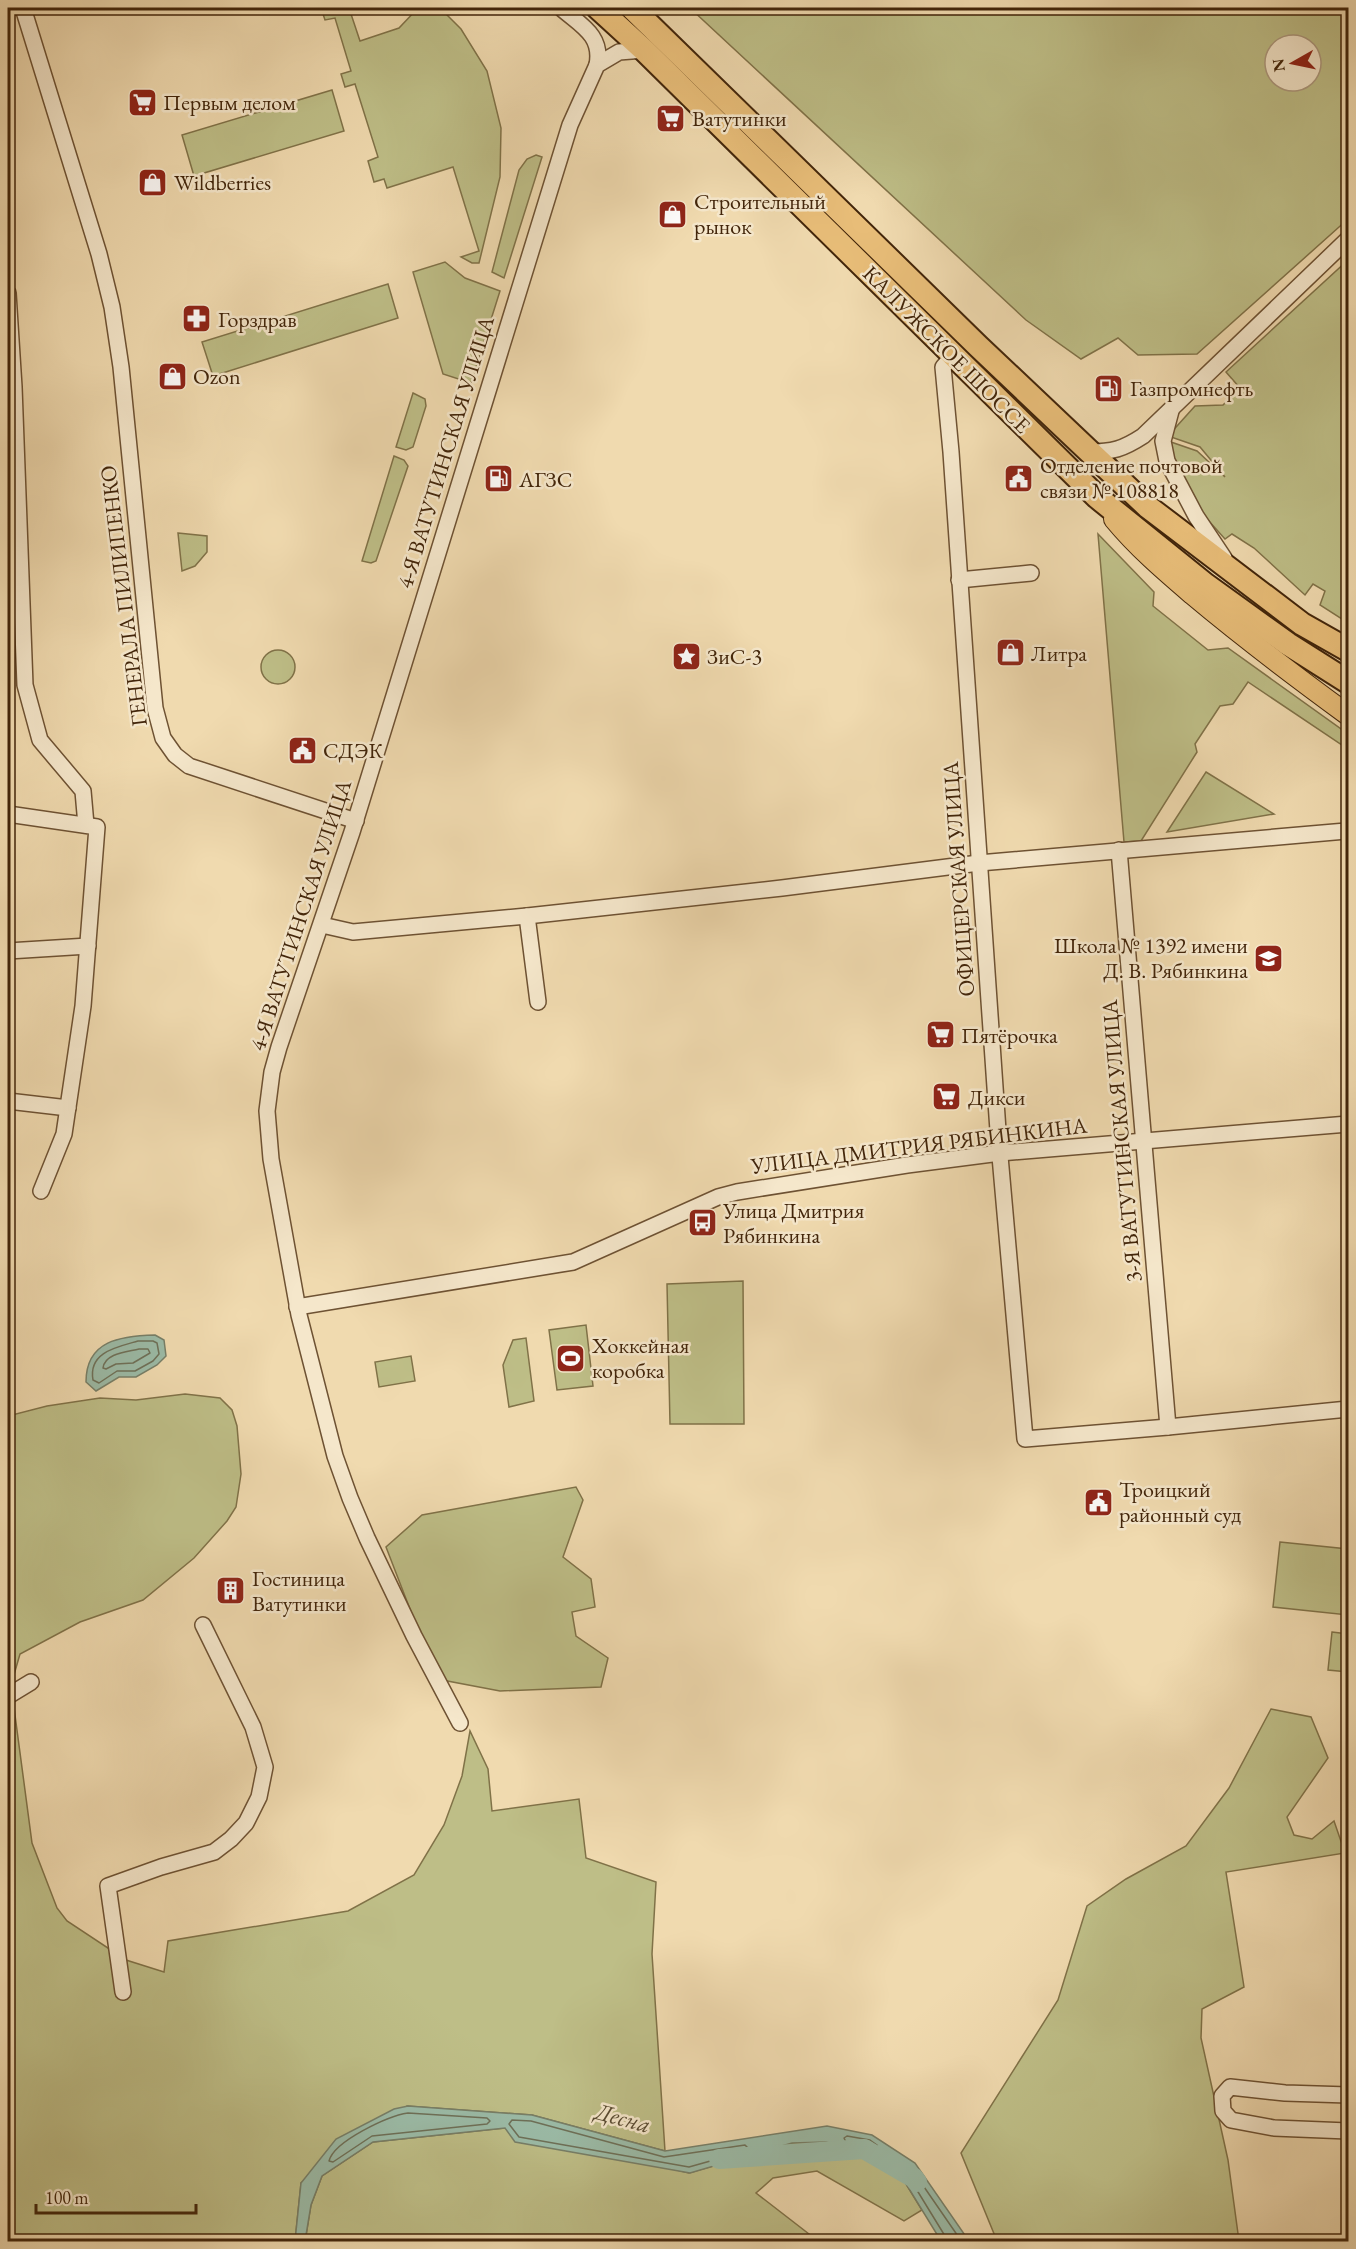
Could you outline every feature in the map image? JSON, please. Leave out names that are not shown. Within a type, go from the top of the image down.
[{"type":"highway","name":"КАЛУЖСКОЕ ШОССЕ","points":[[598,8],[644,50],[1097,497],[1206,585],[1288,645],[1342,678]]},
{"type":"highway","name":"КАЛУЖСКОЕ ШОССЕ","points":[[632,8],[1148,507],[1302,624],[1348,650]]},
{"type":"main road","points":[[1097,497],[1133,542],[1211,610],[1348,715]]},
{"type":"street","name":"ГЕНЕРАЛА ПИЛИПЕНКО","points":[[23,8],[99,254],[112,307],[121,367],[155,708],[163,738],[175,754],[198,770],[356,821]]},
{"type":"street","points":[[561,8],[594,36],[598,51],[597,65]]},
{"type":"street","points":[[597,65],[619,52],[644,50]]},
{"type":"street","name":"4-Я ВАТУТИНСКАЯ УЛИЦА","points":[[460,1723],[414,1636],[350,1498],[336,1456],[297,1307],[271,1159],[267,1111],[272,1072],[279,1047],[356,821],[558,159],[576,107],[597,65]]},
{"type":"street","points":[[1089,452],[1108,452],[1123,448],[1143,436],[1348,239]]},
{"type":"street","points":[[8,293],[14,387],[13,513],[25,686],[40,740],[82,791],[86,825]]},
{"type":"street","name":"ОФИЦЕРСКАЯ УЛИЦА","points":[[954,354],[943,367],[1000,1153],[1025,1439],[1168,1427]]},
{"type":"street","points":[[1174,405],[1164,433],[1163,450],[1196,516],[1233,571]]},
{"type":"street","points":[[959,580],[1031,573]]},
{"type":"street","points":[[1211,610],[1342,678]]},
{"type":"street","points":[[8,814],[98,827],[83,1006],[64,1134],[41,1191]]},
{"type":"street","points":[[322,925],[353,932],[527,916],[782,888],[980,862],[1346,831]]},
{"type":"street","name":"3-Я ВАТУТИНСКАЯ УЛИЦА","points":[[1119,850],[1168,1427]]},
{"type":"street","points":[[527,916],[538,1002]]},
{"type":"street","points":[[8,951],[88,946]]},
{"type":"street","points":[[8,1101],[68,1108]]},
{"type":"street","name":"УЛИЦА ДМИТРИЯ РЯБИНКИНА","points":[[297,1307],[573,1262],[718,1197],[737,1192],[1000,1153],[1348,1124]]},
{"type":"street","points":[[1168,1427],[1348,1409]]},
{"type":"street","points":[[123,1992],[108,1886],[161,1867],[214,1852],[246,1823],[259,1797],[265,1767],[253,1727],[203,1625]]},
{"type":"street","points":[[8,1696],[31,1682]]},
{"type":"street","points":[[1348,2095],[1285,2093],[1230,2087],[1222,2096],[1223,2111],[1231,2120],[1274,2128],[1348,2131]]},
{"type":"green space","points":[[321,8],[349,8],[360,41],[399,28],[418,8],[440,8],[461,29],[487,71],[501,128],[500,177],[479,263],[472,263],[461,257],[479,251],[453,167],[387,188],[384,179],[374,182],[368,161],[378,157],[355,84],[345,87],[341,74],[351,71],[335,18],[325,20]]},
{"type":"green space","points":[[690,8],[1348,8],[1348,219],[1197,354],[1138,355],[1118,338],[1081,359],[1026,320]]},
{"type":"green space","points":[[332,90],[344,131],[194,176],[182,135]]},
{"type":"green space","points":[[536,155],[542,157],[504,278],[492,272],[519,170],[527,159]]},
{"type":"green space","points":[[1348,260],[1348,623],[1320,605],[1325,591],[1313,584],[1305,595],[1254,548],[1232,534],[1225,539],[1182,491],[1168,441],[1197,451],[1225,477],[1200,447],[1168,436],[1195,406],[1223,405],[1240,388],[1226,372]]},
{"type":"green space","points":[[445,262],[465,278],[500,291],[471,383],[443,374],[413,272]]},
{"type":"green space","points":[[388,284],[398,318],[213,376],[202,342]]},
{"type":"green space","points":[[413,393],[425,399],[426,406],[413,447],[406,450],[396,447]]},
{"type":"green space","points":[[394,456],[404,460],[408,466],[376,561],[371,563],[362,561]]},
{"type":"green space","points":[[178,533],[207,536],[207,552],[195,566],[182,571]]},
{"type":"green space","points":[[1098,534],[1154,592],[1153,606],[1208,650],[1228,648],[1348,734],[1348,749],[1248,682],[1233,704],[1220,706],[1195,744],[1197,752],[1141,841],[1124,842]]},
{"type":"green space","points":[[278,650],[290,655],[295,667],[290,679],[278,684],[266,679],[261,667],[266,655]]},
{"type":"green space","points":[[1206,772],[1274,814],[1167,832]]},
{"type":"green space","points":[[743,1281],[744,1424],[670,1424],[667,1284]]},
{"type":"green space","name":"Хоккейная коробка","points":[[586,1325],[593,1386],[557,1390],[549,1330]]},
{"type":"green space","points":[[526,1338],[534,1401],[509,1407],[503,1365],[513,1340]]},
{"type":"green space","points":[[411,1356],[415,1381],[379,1387],[375,1362]]},
{"type":"green space","points":[[185,1394],[220,1398],[232,1410],[237,1426],[241,1474],[236,1507],[227,1521],[194,1558],[143,1600],[80,1622],[20,1654],[11,1685],[32,1843],[57,1908],[67,1921],[126,1960],[164,1972],[168,1941],[348,1911],[414,1875],[444,1825],[462,1776],[470,1731],[488,1769],[492,1811],[579,1799],[586,1858],[656,1882],[652,1954],[665,2151],[532,2115],[407,2106],[301,2183],[295,2241],[8,2242],[8,1416],[47,1406],[100,1398],[136,1400]]},
{"type":"green space","points":[[576,1487],[583,1500],[563,1557],[591,1579],[595,1607],[572,1612],[576,1636],[608,1658],[601,1687],[500,1691],[437,1679],[386,1547],[422,1515]]},
{"type":"green space","points":[[1280,1542],[1348,1549],[1348,1615],[1273,1607]]},
{"type":"green space","points":[[1332,1632],[1348,1634],[1348,1672],[1328,1670]]},
{"type":"green space","points":[[1271,1709],[1311,1717],[1328,1758],[1287,1817],[1294,1835],[1312,1839],[1334,1821],[1345,1853],[1226,1872],[1244,1987],[1202,2009],[1201,2038],[1228,2160],[1239,2241],[997,2241],[961,2153],[1058,2000],[1087,1906],[1126,1879],[1186,1846],[1229,1788]]},
{"type":"green space","points":[[505,2128],[689,2173],[792,2143],[826,2142],[892,2161],[922,2210],[904,2221],[817,2171],[773,2178],[756,2193],[818,2241],[305,2242],[311,2205],[322,2176],[373,2142]]},
{"type":"water","points":[[155,1335],[164,1340],[166,1356],[157,1365],[136,1377],[119,1377],[96,1391],[86,1382],[92,1357],[99,1349],[118,1339]]},
{"type":"water","points":[[408,2106],[532,2115],[665,2151],[827,2126],[872,2135],[915,2163],[969,2241],[941,2241],[892,2161],[826,2142],[792,2143],[690,2173],[515,2142],[505,2128],[373,2142],[322,2176],[311,2205],[305,2241],[295,2241],[301,2183],[336,2139],[394,2109]]},
{"type":"waterway","name":"Десна","points":[[719,2159],[864,2149],[914,2178],[917,2182]]},
{"type":"place","name":"Первым делом","points":[[142,102]]},
{"type":"place","name":"Ватутинки","points":[[671,118]]},
{"type":"place","name":"Wildberries","points":[[153,182]]},
{"type":"place","name":"Строительный рынок","points":[[673,214]]},
{"type":"place","name":"Горздрав","points":[[197,319]]},
{"type":"place","name":"Ozon","points":[[172,376]]},
{"type":"place","name":"Газпромнефть","points":[[1109,388]]},
{"type":"place","name":"Отделение почтовой связи № 108818","points":[[1019,478]]},
{"type":"place","name":"АГЗС","points":[[498,479]]},
{"type":"place","name":"Литра","points":[[1010,653]]},
{"type":"place","name":"ЗиС-3","points":[[686,656]]},
{"type":"place","name":"СДЭК","points":[[302,750]]},
{"type":"place","name":"Школа № 1392 имени Д. В. Рябинкина","points":[[1269,958]]},
{"type":"place","name":"Пятёрочка","points":[[940,1035]]},
{"type":"place","name":"Дикси","points":[[947,1097]]},
{"type":"place","name":"Улица Дмитрия Рябинкина","points":[[702,1223]]},
{"type":"place","name":"Хоккейная коробка","points":[[571,1358]]},
{"type":"place","name":"Троицкий районный суд","points":[[1098,1502]]},
{"type":"place","name":"Гостиница Ватутинки","points":[[231,1591]]}]
